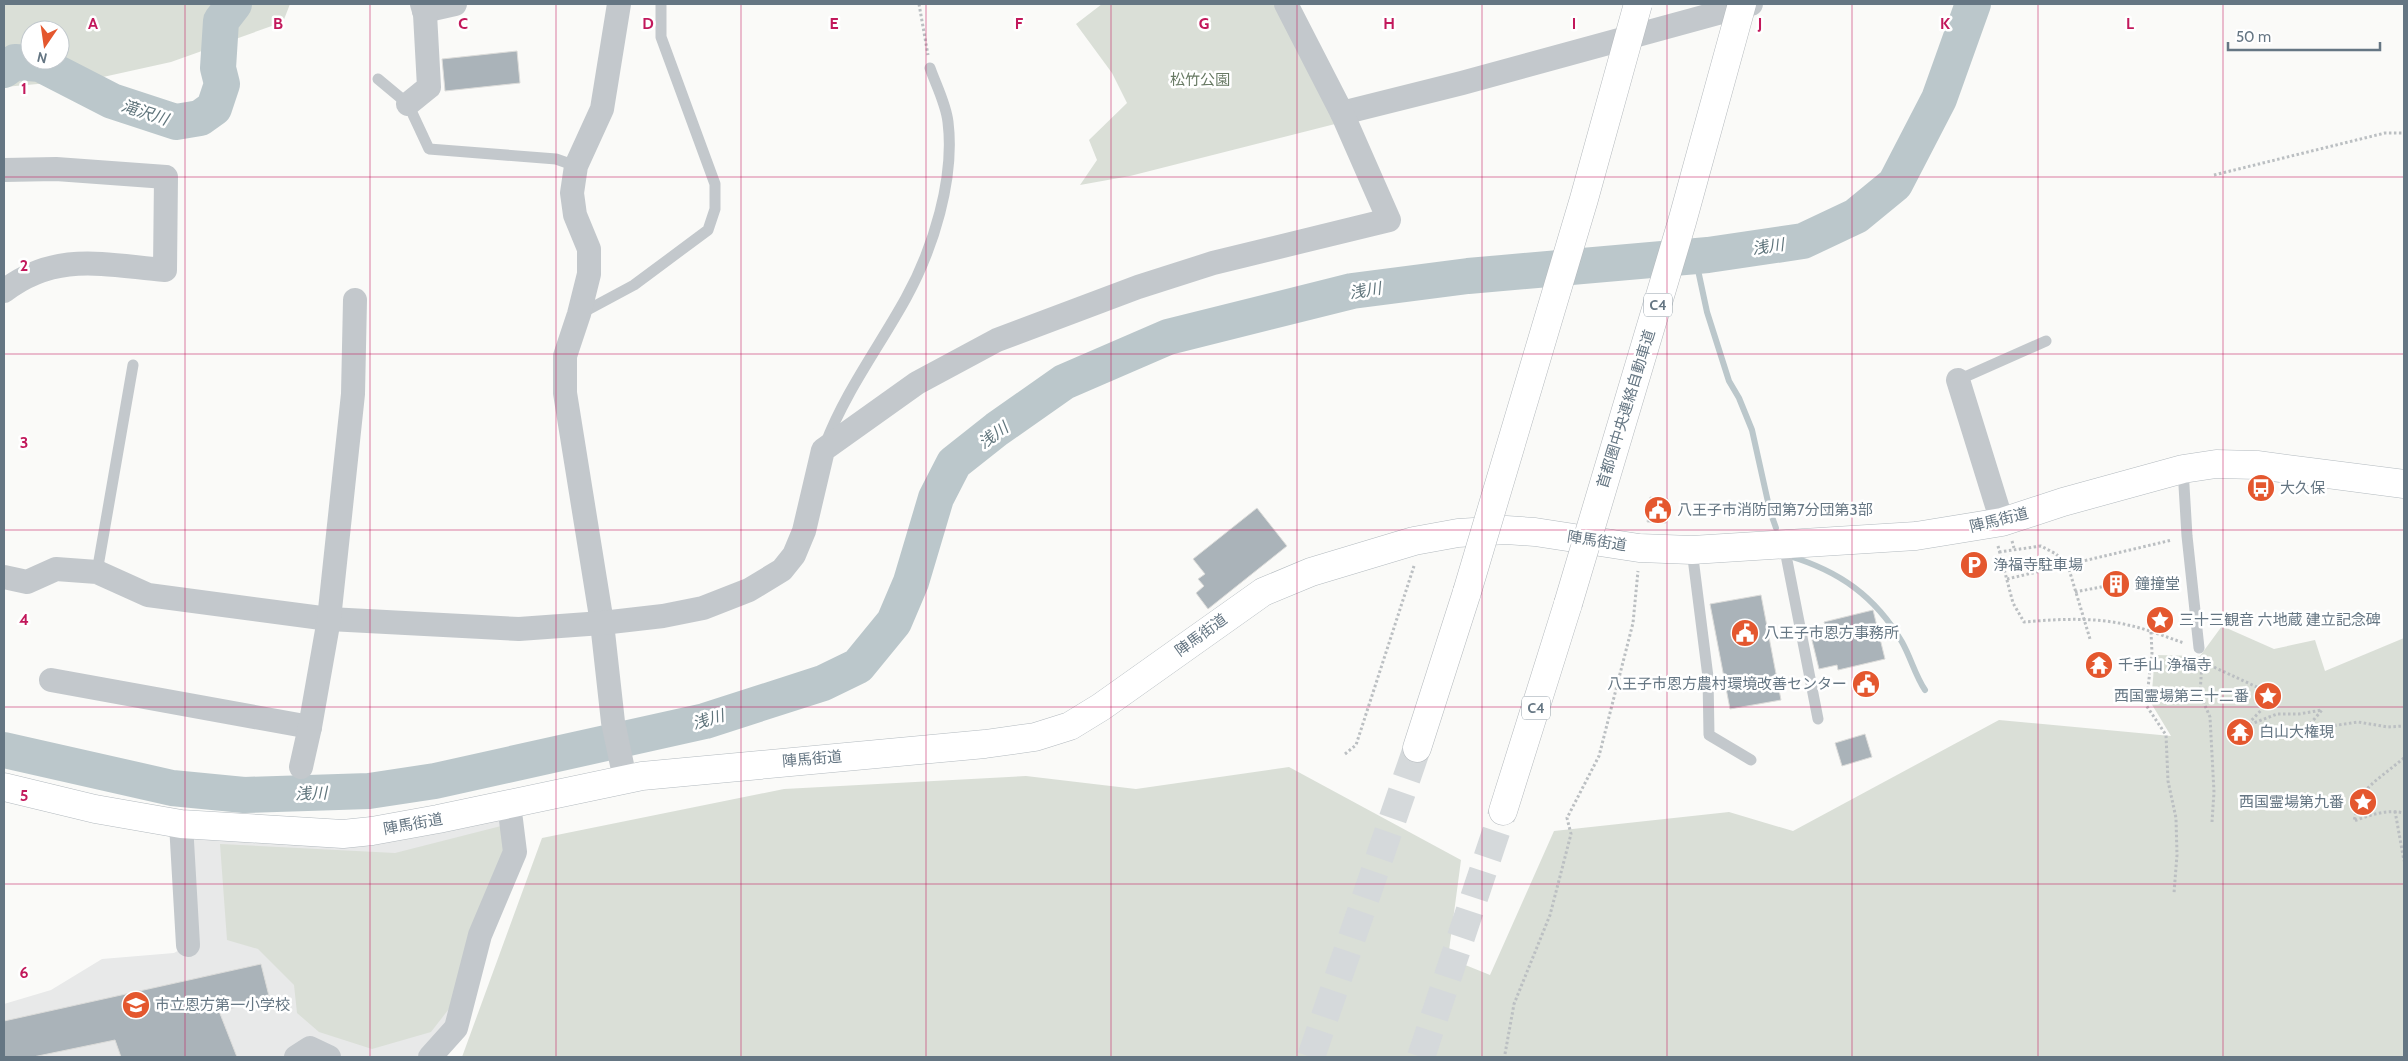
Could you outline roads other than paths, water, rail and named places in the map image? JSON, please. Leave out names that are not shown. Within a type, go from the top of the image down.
[{"type":"main road","points":[[1417,748],[1467,592],[1584,199],[1638,4]]},
{"type":"main road","name":"首都圏中央連絡自動車道","points":[[1504,811],[1682,222],[1742,4]]},
{"type":"main road","name":"陣馬街道","points":[[4,787],[95,809],[181,824],[343,834],[396,827],[509,804],[624,773],[642,776],[985,744],[1036,737],[1070,726],[1101,707],[1263,592],[1311,572],[1414,541],[1458,533],[1506,530],[1535,532],[1639,548],[1692,550],[1916,536],[2002,522],[2063,502],[2183,469],[2216,464],[2257,465],[2404,484]]},
{"type":"street","points":[[408,104],[429,87],[423,7],[455,4]]},
{"type":"street","points":[[619,4],[602,109],[576,166],[572,193],[575,215],[589,249],[590,274],[565,356],[565,392],[602,624],[614,722],[624,773]]},
{"type":"street","points":[[4,577],[27,582],[56,569],[97,572],[148,594],[329,619],[519,628],[602,624],[703,608],[749,590],[782,570],[794,555],[804,531],[823,450],[917,383],[997,340],[1138,287],[1214,263],[1389,220],[1342,113],[1286,4]]},
{"type":"street","points":[[1342,113],[1462,83],[1751,4]]},
{"type":"street","points":[[4,170],[56,169],[166,176],[165,270],[76,263],[50,266],[20,278],[4,291]]},
{"type":"street","points":[[301,767],[329,619],[353,394],[355,300]]},
{"type":"street","points":[[1958,380],[2002,522]]},
{"type":"street","points":[[51,680],[310,727]]},
{"type":"street","points":[[430,1057],[456,1028],[480,936],[515,852],[509,804]]},
{"type":"street","points":[[181,824],[188,945]]},
{"type":"street","points":[[296,1057],[310,1048],[329,1057]]},
{"type":"lane","points":[[579,314],[634,285],[708,230],[715,209],[715,184],[661,37],[660,4]]},
{"type":"lane","points":[[823,450],[833,423],[848,394],[907,297],[924,261],[943,200],[949,154],[948,121],[930,68]]},
{"type":"lane","points":[[378,79],[408,104],[429,149],[556,159],[576,166]]},
{"type":"lane","points":[[1958,380],[2046,341]]},
{"type":"lane","points":[[97,572],[133,365]]},
{"type":"lane","points":[[2183,469],[2187,536],[2199,648]]},
{"type":"lane","points":[[1784,545],[1818,719]]},
{"type":"lane","points":[[1692,550],[1708,676],[1709,735],[1751,760]]},
{"type":"waterway","name":"滝沢川","points":[[4,70],[15,62],[40,64],[112,101],[176,122],[200,118],[214,108],[222,84],[218,68],[221,21],[234,4]]},
{"type":"waterway","name":"浅川","points":[[4,750],[172,788],[244,795],[369,791],[435,781],[705,721],[823,683],[858,666],[894,622],[911,582],[936,498],[954,463],[997,429],[1064,382],[1168,337],[1352,291],[1468,276],[1708,255],[1803,241],[1856,216],[1895,184],[1939,99],[1973,4]]},
{"type":"waterway","points":[[1695,256],[1707,312],[1729,381],[1739,398],[1752,430],[1770,511],[1776,528]]},
{"type":"waterway","points":[[1789,556],[1824,569],[1854,587],[1868,599],[1880,611],[1902,642],[1925,690]]},
{"type":"tunnel","points":[[1311,1057],[1417,748]]},
{"type":"tunnel","points":[[1421,1057],[1503,811]]},
{"type":"place","name":"大久保","points":[[2261,488]]},
{"type":"place","name":"八王子市消防団第7分団第3部","points":[[1658,510]]},
{"type":"place","name":"浄福寺駐車場","points":[[1974,565]]},
{"type":"place","name":"鐘撞堂","points":[[2116,584]]},
{"type":"place","name":"三十三観音 六地蔵 建立記念碑","points":[[2160,620]]},
{"type":"place","name":"八王子市恩方事務所","points":[[1745,633]]},
{"type":"place","name":"千手山 浄福寺","points":[[2099,665]]},
{"type":"place","name":"八王子市恩方農村環境改善センター","points":[[1866,684]]},
{"type":"place","name":"西国霊場第三十二番","points":[[2268,696]]},
{"type":"place","name":"白山大権現","points":[[2240,732]]},
{"type":"place","name":"西国霊場第九番","points":[[2363,802]]},
{"type":"place","name":"市立恩方第一小学校","points":[[136,1005]]},
{"type":"park label","name":"松竹公園","points":[[1200,80]]}]
